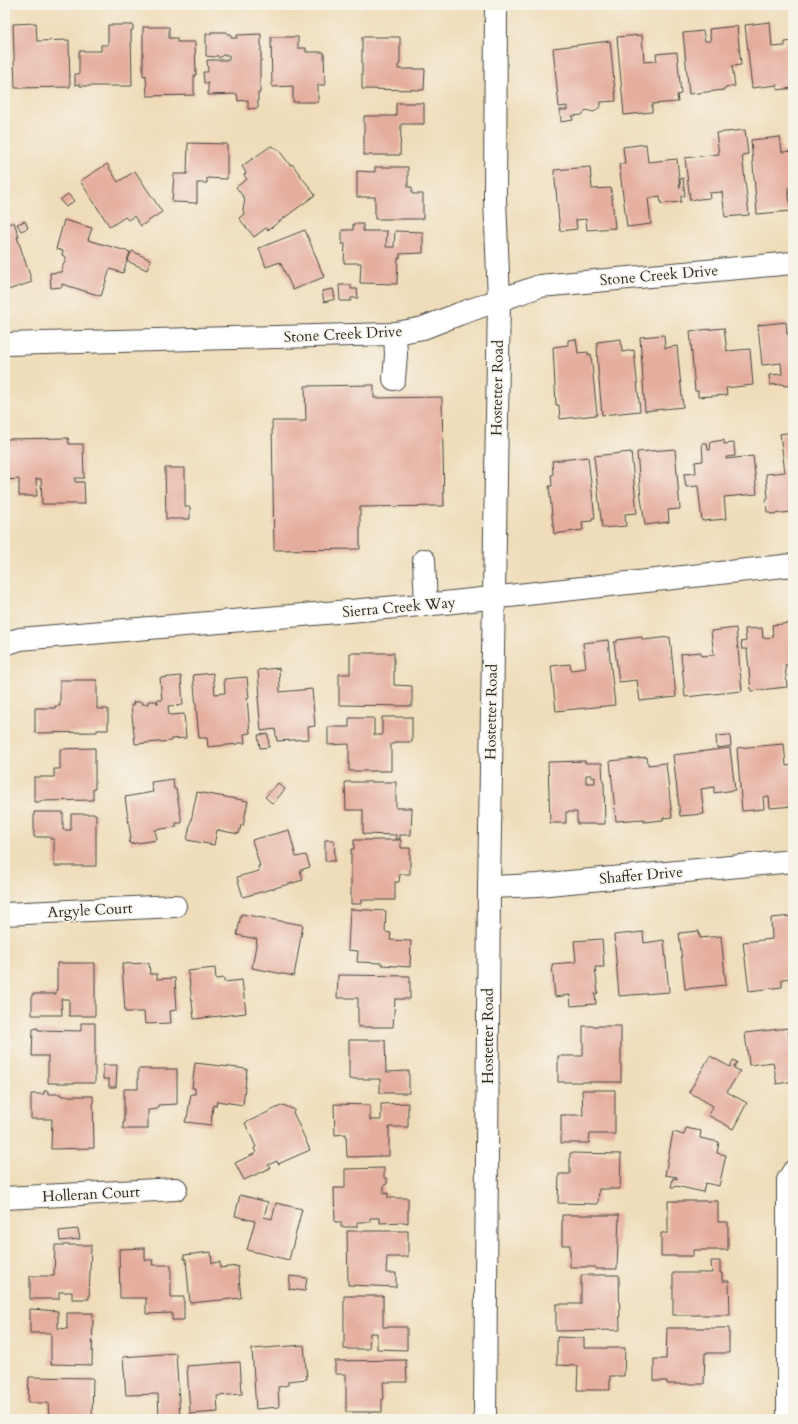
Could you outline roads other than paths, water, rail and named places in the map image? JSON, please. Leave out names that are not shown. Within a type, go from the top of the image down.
[{"type":"street","name":"Hostetter Road","points":[[485,1419],[489,886],[499,300],[495,199],[496,5]]},
{"type":"street","name":"Stone Creek Drive","points":[[5,344],[202,340],[395,333],[423,328],[540,286],[793,263]]},
{"type":"street","points":[[394,378],[396,355],[395,333]]},
{"type":"street","points":[[424,560],[426,604]]},
{"type":"street","name":"Sierra Creek Way","points":[[5,644],[20,639],[493,598],[544,591],[793,565]]},
{"type":"street","name":"Shaffer Drive","points":[[489,886],[538,885],[793,861]]},
{"type":"street","name":"Argyle Court","points":[[5,914],[175,906]]},
{"type":"street","points":[[788,1419],[788,1180],[793,1172]]},
{"type":"street","name":"Holleran Court","points":[[5,1198],[176,1189]]}]
